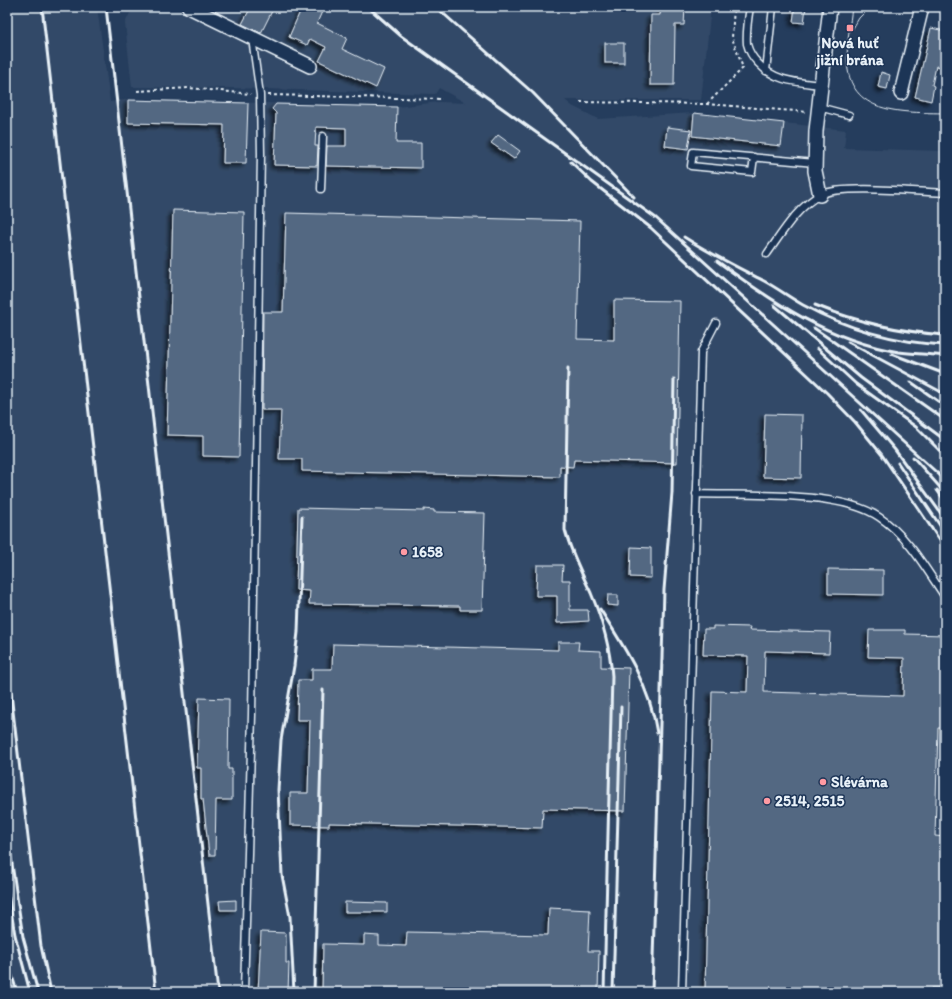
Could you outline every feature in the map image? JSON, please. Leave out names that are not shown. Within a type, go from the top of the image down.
[{"type":"street","points":[[189,7],[310,66]]},
{"type":"street","points":[[820,195],[814,171],[816,130],[830,7]]},
{"type":"street","points":[[901,93],[922,7]]},
{"type":"lane","points":[[750,7],[747,35],[748,46],[755,60],[766,71],[783,80],[821,84]]},
{"type":"lane","points":[[766,71],[773,7]]},
{"type":"lane","points":[[244,992],[252,715],[261,154],[260,94],[251,36]]},
{"type":"lane","points":[[818,110],[850,115]]},
{"type":"lane","points":[[321,189],[323,136]]},
{"type":"lane","points":[[754,157],[752,172],[691,166],[693,152],[754,157],[815,163]]},
{"type":"lane","points":[[767,254],[796,214],[820,195],[837,190],[945,193]]},
{"type":"lane","points":[[682,992],[701,352],[716,323]]},
{"type":"lane","points":[[696,494],[808,498],[850,504],[879,517],[904,540],[919,558],[945,597]]},
{"type":"path","points":[[707,104],[743,68],[732,38],[734,7]]},
{"type":"path","points":[[137,91],[189,88],[260,94],[442,99]]},
{"type":"path","points":[[580,102],[707,104],[818,110]]},
{"type":"shaded area","points":[[7,7],[97,7],[110,102],[130,99],[397,107],[439,102],[466,103],[439,88],[435,94],[233,88],[132,87],[125,23],[133,7],[711,7],[701,100],[565,100],[572,106],[598,119],[694,113],[846,130],[844,148],[942,151],[941,157],[945,158],[945,992],[7,992]]},
{"type":"building","points":[[251,7],[274,7],[261,33],[242,24]]},
{"type":"building","points":[[302,7],[324,7],[317,23],[347,38],[342,49],[384,69],[376,88],[319,61],[326,47],[310,39],[307,45],[289,37]]},
{"type":"building","points":[[661,7],[685,7],[684,25],[675,25],[674,85],[650,85],[651,15],[660,15]]},
{"type":"building","points":[[795,7],[806,7],[804,23],[793,22]]},
{"type":"building","points":[[931,28],[945,31],[945,44],[940,67],[936,66],[932,85],[934,86],[931,101],[915,97]]},
{"type":"building","points":[[605,43],[624,43],[624,63],[605,63]]},
{"type":"building","points":[[881,72],[890,75],[887,89],[878,87]]},
{"type":"building","points":[[128,100],[248,103],[246,163],[223,163],[224,125],[128,123]]},
{"type":"building","points":[[276,104],[397,107],[396,143],[421,143],[421,168],[326,166],[327,146],[346,146],[346,128],[316,127],[315,146],[318,146],[317,166],[274,165],[276,113],[272,109]]},
{"type":"building","points":[[694,113],[784,123],[781,146],[692,136]]},
{"type":"building","points":[[667,127],[691,130],[688,149],[665,146]]},
{"type":"building","points":[[498,135],[520,151],[514,159],[491,143]]},
{"type":"building","points":[[173,210],[244,212],[239,457],[203,456],[203,436],[167,435]]},
{"type":"building","points":[[286,213],[580,221],[577,339],[614,340],[614,300],[680,301],[677,463],[574,460],[573,467],[560,466],[560,477],[302,471],[302,459],[279,459],[281,410],[262,410],[263,312],[283,312]]},
{"type":"building","points":[[765,414],[802,415],[801,478],[763,477]]},
{"type":"building","points":[[298,508],[424,511],[424,509],[434,510],[434,512],[485,513],[482,610],[460,610],[460,606],[309,604],[310,591],[296,590]]},
{"type":"building","points":[[631,547],[651,548],[651,578],[630,577]]},
{"type":"building","points":[[537,565],[563,565],[562,580],[570,580],[570,610],[588,610],[589,621],[557,623],[557,596],[536,596]]},
{"type":"building","points":[[828,569],[883,570],[883,595],[828,594]]},
{"type":"building","points":[[608,595],[618,595],[618,606],[607,605]]},
{"type":"building","name":"Slévárna","points":[[713,626],[750,627],[749,630],[830,632],[829,653],[765,651],[764,692],[903,696],[904,658],[868,657],[869,630],[905,630],[905,634],[945,635],[945,728],[938,728],[935,836],[945,837],[945,988],[931,988],[931,992],[705,992],[712,691],[747,692],[748,656],[703,655],[704,629],[713,629]]},
{"type":"building","points":[[558,642],[579,642],[578,650],[601,651],[601,667],[629,668],[625,811],[543,809],[542,828],[329,823],[329,826],[290,825],[290,793],[308,793],[310,720],[297,720],[298,680],[312,680],[312,669],[332,669],[333,644],[558,650]]},
{"type":"building","points":[[199,698],[229,699],[228,769],[232,769],[232,800],[216,800],[215,855],[209,855],[203,799],[201,799],[201,768],[197,768]]},
{"type":"building","points":[[236,900],[236,910],[220,910],[219,901]]},
{"type":"building","points":[[345,902],[387,903],[387,912],[345,912]]},
{"type":"building","points":[[549,908],[590,910],[588,951],[599,951],[598,992],[322,992],[323,944],[364,945],[364,935],[379,936],[379,945],[406,946],[407,932],[548,935]]},
{"type":"building","points":[[261,932],[286,933],[286,963],[289,963],[288,992],[258,992]]},
{"type":"tram line","points":[[852,7],[847,59],[850,78],[857,91],[867,101],[896,111],[945,113]]},
{"type":"tram line","points":[[852,30],[859,18],[870,7]]},
{"type":"railway","points":[[42,7],[156,992]]},
{"type":"railway","points":[[106,7],[218,992]]},
{"type":"railway","points":[[368,7],[401,36],[656,218],[945,480]]},
{"type":"railway","points":[[436,7],[533,93],[634,197]]},
{"type":"railway","points":[[571,162],[592,182],[651,228],[827,393],[855,422],[882,455],[945,548]]},
{"type":"railway","points":[[684,237],[769,284],[803,305],[836,321],[890,338],[927,344],[945,345]]},
{"type":"railway","points":[[717,261],[759,291],[825,329],[874,347],[899,352],[945,356]]},
{"type":"railway","points":[[774,305],[861,378],[945,440]]},
{"type":"railway","points":[[815,305],[863,321],[895,329],[945,335]]},
{"type":"railway","points":[[814,328],[945,420]]},
{"type":"railway","points":[[848,342],[945,394]]},
{"type":"railway","points":[[817,348],[856,384],[916,427],[945,456]]},
{"type":"railway","points":[[892,354],[945,374]]},
{"type":"railway","points":[[568,368],[565,530],[573,554],[599,613],[605,634],[612,676],[604,992]]},
{"type":"railway","points":[[652,992],[664,590],[672,493],[674,379]]},
{"type":"railway","points":[[911,382],[945,406]]},
{"type":"railway","points":[[861,410],[895,450],[945,519]]},
{"type":"railway","points":[[913,457],[945,493]]},
{"type":"railway","points":[[898,463],[945,533]]},
{"type":"railway","points":[[937,490],[945,501]]},
{"type":"railway","points":[[294,992],[290,917],[282,875],[278,790],[281,740],[294,666],[298,632],[302,517]]},
{"type":"railway","points":[[600,609],[627,653],[642,683],[649,699],[657,733]]},
{"type":"railway","points":[[7,661],[41,946],[51,992]]},
{"type":"railway","points":[[314,992],[323,690]]},
{"type":"railway","points":[[613,992],[621,707]]},
{"type":"railway","points":[[7,831],[23,937],[38,992]]},
{"type":"railway","points":[[7,887],[15,935],[30,992]]},
{"type":"railway","points":[[7,960],[17,992]]},
{"type":"place","name":"Nová huť jižní brána","points":[[850,28]]},
{"type":"place","name":"1658","points":[[404,552]]},
{"type":"place","name":"Slévárna","points":[[823,782]]},
{"type":"place","name":"2514, 2515","points":[[767,801]]}]
